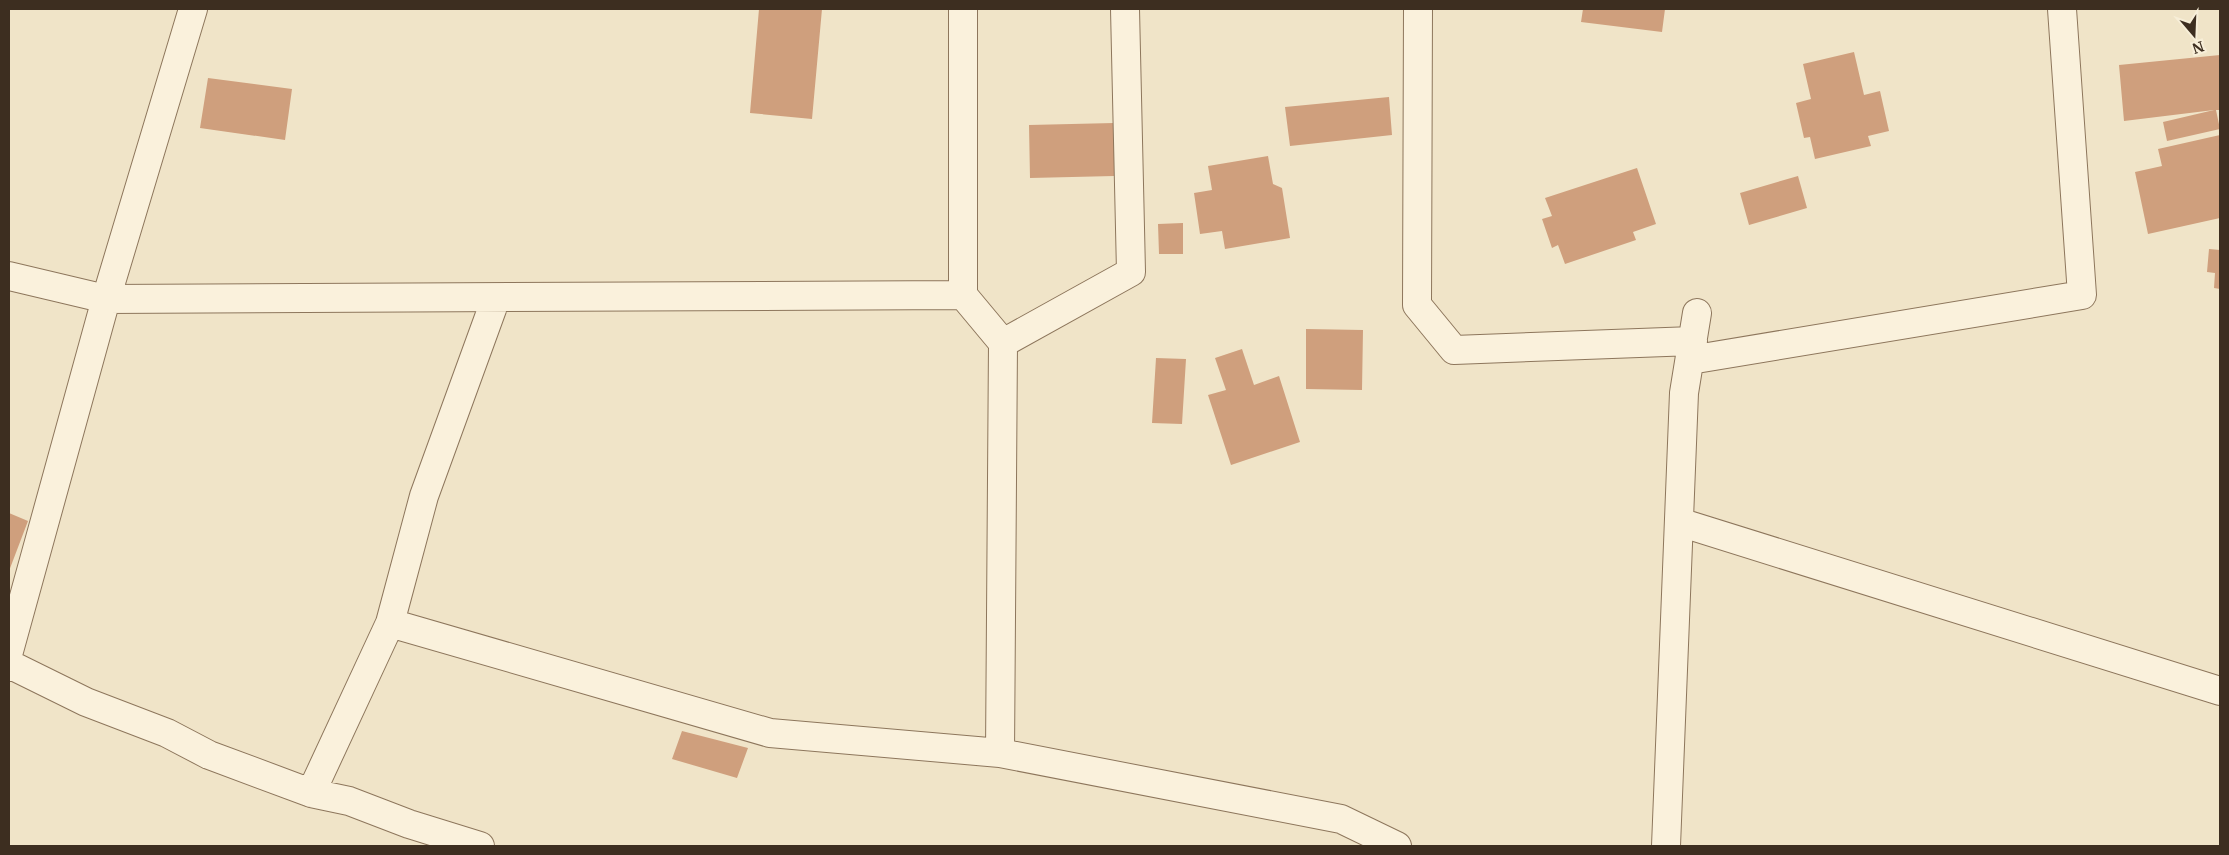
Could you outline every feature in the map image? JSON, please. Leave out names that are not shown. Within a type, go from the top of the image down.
[{"type":"street","points":[[9,651],[106,299],[193,9]]},
{"type":"street","points":[[963,9],[963,295],[1003,343],[1000,753]]},
{"type":"street","points":[[1003,343],[1131,272],[1125,9]]},
{"type":"street","points":[[1418,9],[1417,305],[1454,350],[1691,351],[2082,295],[2062,9]]},
{"type":"street","points":[[9,276],[106,299],[963,295]]},
{"type":"street","points":[[311,793],[390,623],[424,496],[496,298]]},
{"type":"street","points":[[1666,846],[1684,393],[1697,313]]},
{"type":"street","points":[[1679,522],[2220,691]]},
{"type":"street","points":[[390,623],[770,733],[1000,753],[1341,820],[1397,846]]},
{"type":"street","points":[[9,667],[15,667],[86,702],[167,733],[209,755],[311,793],[349,801],[409,824],[480,846]]},
{"type":"building","points":[[759,9],[822,9],[812,119],[750,113]]},
{"type":"building","points":[[1583,9],[1665,9],[1662,32],[1581,22]]},
{"type":"building","points":[[1854,52],[1864,95],[1880,91],[1889,131],[1868,136],[1871,146],[1815,159],[1810,137],[1804,138],[1796,103],[1811,99],[1803,64]]},
{"type":"building","points":[[2220,55],[2220,110],[2216,110],[2220,129],[2167,141],[2163,122],[2214,110],[2124,121],[2119,65]]},
{"type":"building","points":[[208,78],[292,89],[285,140],[200,128]]},
{"type":"building","points":[[1389,97],[1392,135],[1290,146],[1285,107]]},
{"type":"building","points":[[1114,123],[1114,176],[1030,178],[1029,125]]},
{"type":"building","points":[[2220,135],[2220,218],[2148,234],[2135,172],[2162,166],[2158,149]]},
{"type":"building","points":[[1268,156],[1273,184],[1282,188],[1290,238],[1225,249],[1222,231],[1200,234],[1194,193],[1212,190],[1208,166]]},
{"type":"building","points":[[1637,168],[1656,224],[1633,232],[1636,240],[1565,264],[1558,245],[1552,248],[1542,219],[1552,216],[1545,198]]},
{"type":"building","points":[[1798,176],[1807,208],[1749,225],[1740,193]]},
{"type":"building","points":[[1183,223],[1183,254],[1159,254],[1158,224]]},
{"type":"building","points":[[2209,249],[2220,250],[2220,289],[2214,288],[2215,273],[2207,272]]},
{"type":"building","points":[[1306,329],[1363,330],[1362,390],[1306,389]]},
{"type":"building","points":[[1242,349],[1254,385],[1279,376],[1300,442],[1231,465],[1208,395],[1226,390],[1215,358]]},
{"type":"building","points":[[1156,358],[1186,359],[1182,424],[1152,423]]},
{"type":"building","points":[[9,513],[28,521],[9,571]]},
{"type":"building","points":[[682,731],[748,748],[737,778],[672,759]]}]
